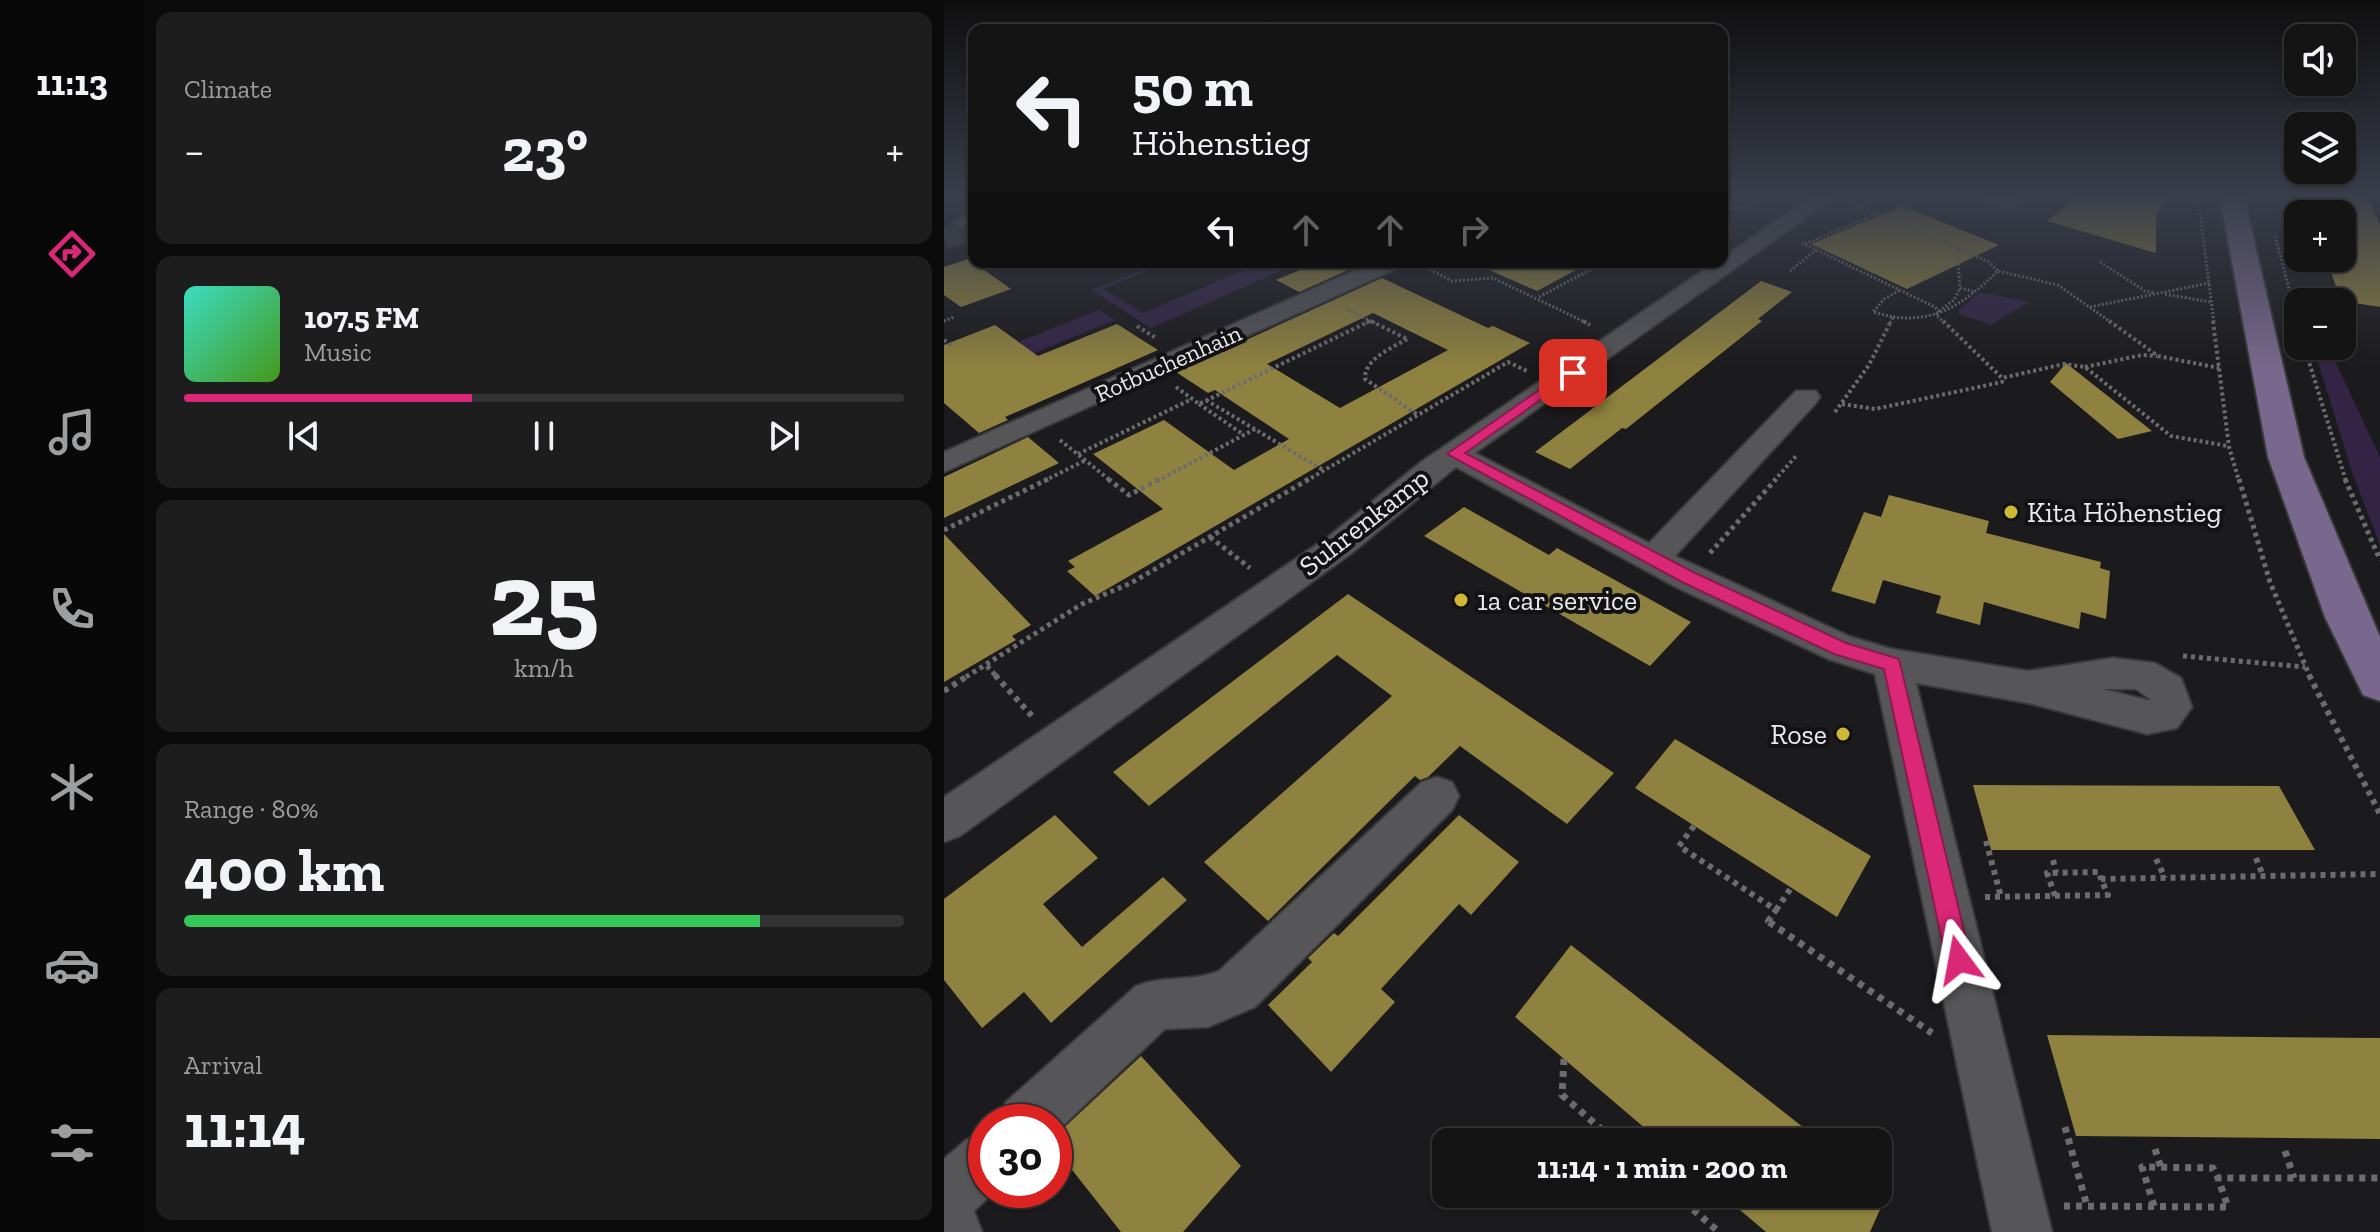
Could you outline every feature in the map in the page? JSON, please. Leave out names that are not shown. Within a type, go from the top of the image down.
[{"type":"main road","points":[[2244,254],[2286,457],[2347,617],[2380,682]]},
{"type":"street","name":"Rotbuchenhain","points":[[944,463],[1379,268]]},
{"type":"street","name":"Suhrenkamp","points":[[944,822],[1340,545],[1455,454],[1722,268]]},
{"type":"street","points":[[1653,559],[1806,397]]},
{"type":"street","points":[[1455,454],[1653,559],[1841,649],[1892,664],[2028,687],[2147,717],[2168,712],[2172,699],[2163,684],[2135,671],[2028,687]]},
{"type":"street","points":[[1892,664],[2018,1219]]},
{"type":"street","points":[[1046,1104],[1154,1004],[1208,1001],[1237,989],[1437,796]]},
{"type":"street","points":[[944,1199],[968,1177]]},
{"type":"street","points":[[944,1220],[952,1232]]},
{"type":"path","points":[[1790,271],[1810,254]]},
{"type":"path","points":[[1825,254],[1938,313],[2002,378]]},
{"type":"path","points":[[1938,313],[1954,300],[1960,288],[1957,254]]},
{"type":"path","points":[[1972,254],[1989,262],[1998,271],[2058,285],[2158,356]]},
{"type":"path","points":[[2205,254],[2229,447],[2270,582],[2305,667],[2380,814]]},
{"type":"path","points":[[2280,254],[2289,288]]},
{"type":"path","points":[[2100,262],[2145,291],[2210,302]]},
{"type":"path","points":[[1538,298],[1594,268]]},
{"type":"path","points":[[1429,269],[1452,281],[1473,277],[1493,278],[1597,329],[1625,338]]},
{"type":"path","points":[[1893,317],[1906,320],[1952,312],[1998,271]]},
{"type":"path","points":[[2089,307],[2209,283]]},
{"type":"path","points":[[1960,288],[1976,292]]},
{"type":"path","points":[[1346,309],[1407,339],[1371,359],[1364,372],[1365,381],[1418,415]]},
{"type":"path","points":[[944,321],[954,317]]},
{"type":"path","points":[[1199,404],[1371,321]]},
{"type":"path","points":[[944,340],[954,347]]},
{"type":"path","points":[[2002,378],[2064,364],[2085,367],[2142,355],[2219,368]]},
{"type":"path","points":[[2308,360],[2330,441],[2360,520],[2380,560]]},
{"type":"path","points":[[944,691],[1082,604],[1131,583],[1508,362],[1525,370]]},
{"type":"path","points":[[2085,367],[2171,436],[2229,447]]},
{"type":"path","points":[[1842,404],[1875,409],[2002,382],[2002,378]]},
{"type":"path","points":[[1180,390],[1244,435]]},
{"type":"path","points":[[1078,454],[1192,399]]},
{"type":"path","points":[[1206,400],[1323,470]]},
{"type":"path","points":[[1067,445],[1129,495],[1257,428]]},
{"type":"path","points":[[944,530],[1086,460]]},
{"type":"path","points":[[1210,537],[1278,588]]},
{"type":"path","points":[[2135,671],[2133,658],[2143,653],[2305,667]]},
{"type":"path","points":[[987,666],[1056,743]]},
{"type":"path","points":[[1694,826],[1679,846],[1776,910]]},
{"type":"path","points":[[1986,841],[2001,897]]},
{"type":"path","points":[[2256,858],[2263,876]]},
{"type":"path","points":[[2156,859],[2165,878]]},
{"type":"path","points":[[2053,860],[2056,873]]},
{"type":"path","points":[[1944,898],[2001,897],[2055,896],[2108,895],[2099,872],[2047,873],[2055,896]]},
{"type":"path","points":[[2101,879],[2380,874]]},
{"type":"path","points":[[1791,888],[1768,921],[1933,1034],[1980,1054]]},
{"type":"path","points":[[1564,1059],[1562,1095],[1600,1128]]},
{"type":"path","points":[[2065,1127],[2087,1206]]},
{"type":"path","points":[[2155,1149],[2161,1168]]},
{"type":"path","points":[[2285,1151],[2294,1178]]},
{"type":"path","points":[[2018,1219],[2087,1206],[2228,1207],[2213,1168],[2142,1167],[2154,1206]]},
{"type":"path","points":[[2218,1178],[2380,1178]]},
{"type":"path","points":[[1691,1208],[1719,1232]]},
{"type":"shaded area","points":[[1154,268],[1103,289],[1143,313],[1245,270],[1243,268],[1287,268],[1151,328],[1091,290]]},
{"type":"shaded area","points":[[1979,292],[2028,302],[1991,325],[1957,313]]},
{"type":"shaded area","points":[[1099,310],[1115,320],[1020,359],[1005,347]]},
{"type":"shaded area","points":[[2317,360],[2335,360],[2380,457],[2380,545],[2353,475]]},
{"type":"building","points":[[1833,254],[1979,254],[1907,289]]},
{"type":"building","points":[[2356,254],[2380,254],[2380,307],[2356,303],[2356,288],[2336,288],[2331,272],[2356,272]]},
{"type":"building","points":[[968,259],[968,268],[981,268],[1011,289],[961,307],[944,295],[944,267]]},
{"type":"building","points":[[1305,268],[1353,268],[1299,292],[1276,280]]},
{"type":"building","points":[[1485,268],[1580,268],[1537,291]]},
{"type":"building","points":[[1382,278],[1488,328],[1493,326],[1530,343],[1095,596],[1067,571],[1075,567],[1068,561],[1163,509],[1093,454],[1164,420],[1234,470],[1289,439],[1215,390],[1208,393],[1176,372]],"holes":[[[1373,313],[1448,350],[1340,408],[1267,364]]]},
{"type":"building","points":[[1761,281],[1792,292],[1758,319],[1762,321],[1626,429],[1622,428],[1570,469],[1535,452]]},
{"type":"building","points":[[1117,324],[1158,350],[1005,417],[1008,420],[979,433],[944,403],[944,345],[995,325],[1038,356]]},
{"type":"building","points":[[2066,363],[2152,431],[2118,439],[2050,382]]},
{"type":"building","points":[[1028,437],[1059,463],[944,518],[944,477]]},
{"type":"building","points":[[1889,495],[1989,521],[1986,533],[2101,562],[2100,568],[2110,571],[2106,619],[2081,612],[2079,629],[1984,602],[1980,625],[1936,613],[1941,596],[1883,580],[1875,604],[1831,591],[1864,512],[1881,517]]},
{"type":"building","points":[[1464,507],[1549,555],[1557,548],[1691,622],[1650,666],[1424,536]]},
{"type":"building","points":[[944,534],[1031,625],[1012,636],[1016,640],[944,682]]},
{"type":"building","points":[[1348,594],[1614,773],[1567,824],[1460,746],[1428,777],[1420,780],[1415,776],[1268,921],[1204,862],[1392,696],[1337,655],[1149,806],[1113,772]]},
{"type":"building","points":[[1675,739],[1871,856],[1837,917],[1635,788]]},
{"type":"building","points":[[1973,785],[2279,786],[2315,850],[1991,850]]},
{"type":"building","points":[[1055,815],[1098,858],[1043,904],[1082,947],[1163,877],[1187,900],[1051,1023],[1024,992],[982,1028],[944,980],[944,899]]},
{"type":"building","points":[[1459,815],[1519,862],[1471,915],[1459,904],[1381,989],[1395,1002],[1331,1072],[1268,1005],[1312,962],[1308,958],[1334,933],[1338,936]]},
{"type":"building","points":[[1571,945],[1804,1128],[1645,1128],[1515,1017]]},
{"type":"building","points":[[2047,1035],[2380,1038],[2380,1139],[2076,1136]]},
{"type":"building","points":[[1141,1056],[1241,1166],[1183,1232],[1121,1232],[1072,1170],[1072,1120]]},
{"type":"building","points":[[1738,1208],[1881,1208],[1870,1232],[1766,1232]]},
{"type":"place","name":"Kita Höhenstieg","points":[[2011,512]]},
{"type":"place","name":"1a car service","points":[[1461,600]]},
{"type":"place","name":"Rose","points":[[1843,734]]},
{"type":"route","points":[[1573,373],[1455,454],[1688,578],[1841,649],[1892,664],[1959,960]]}]
